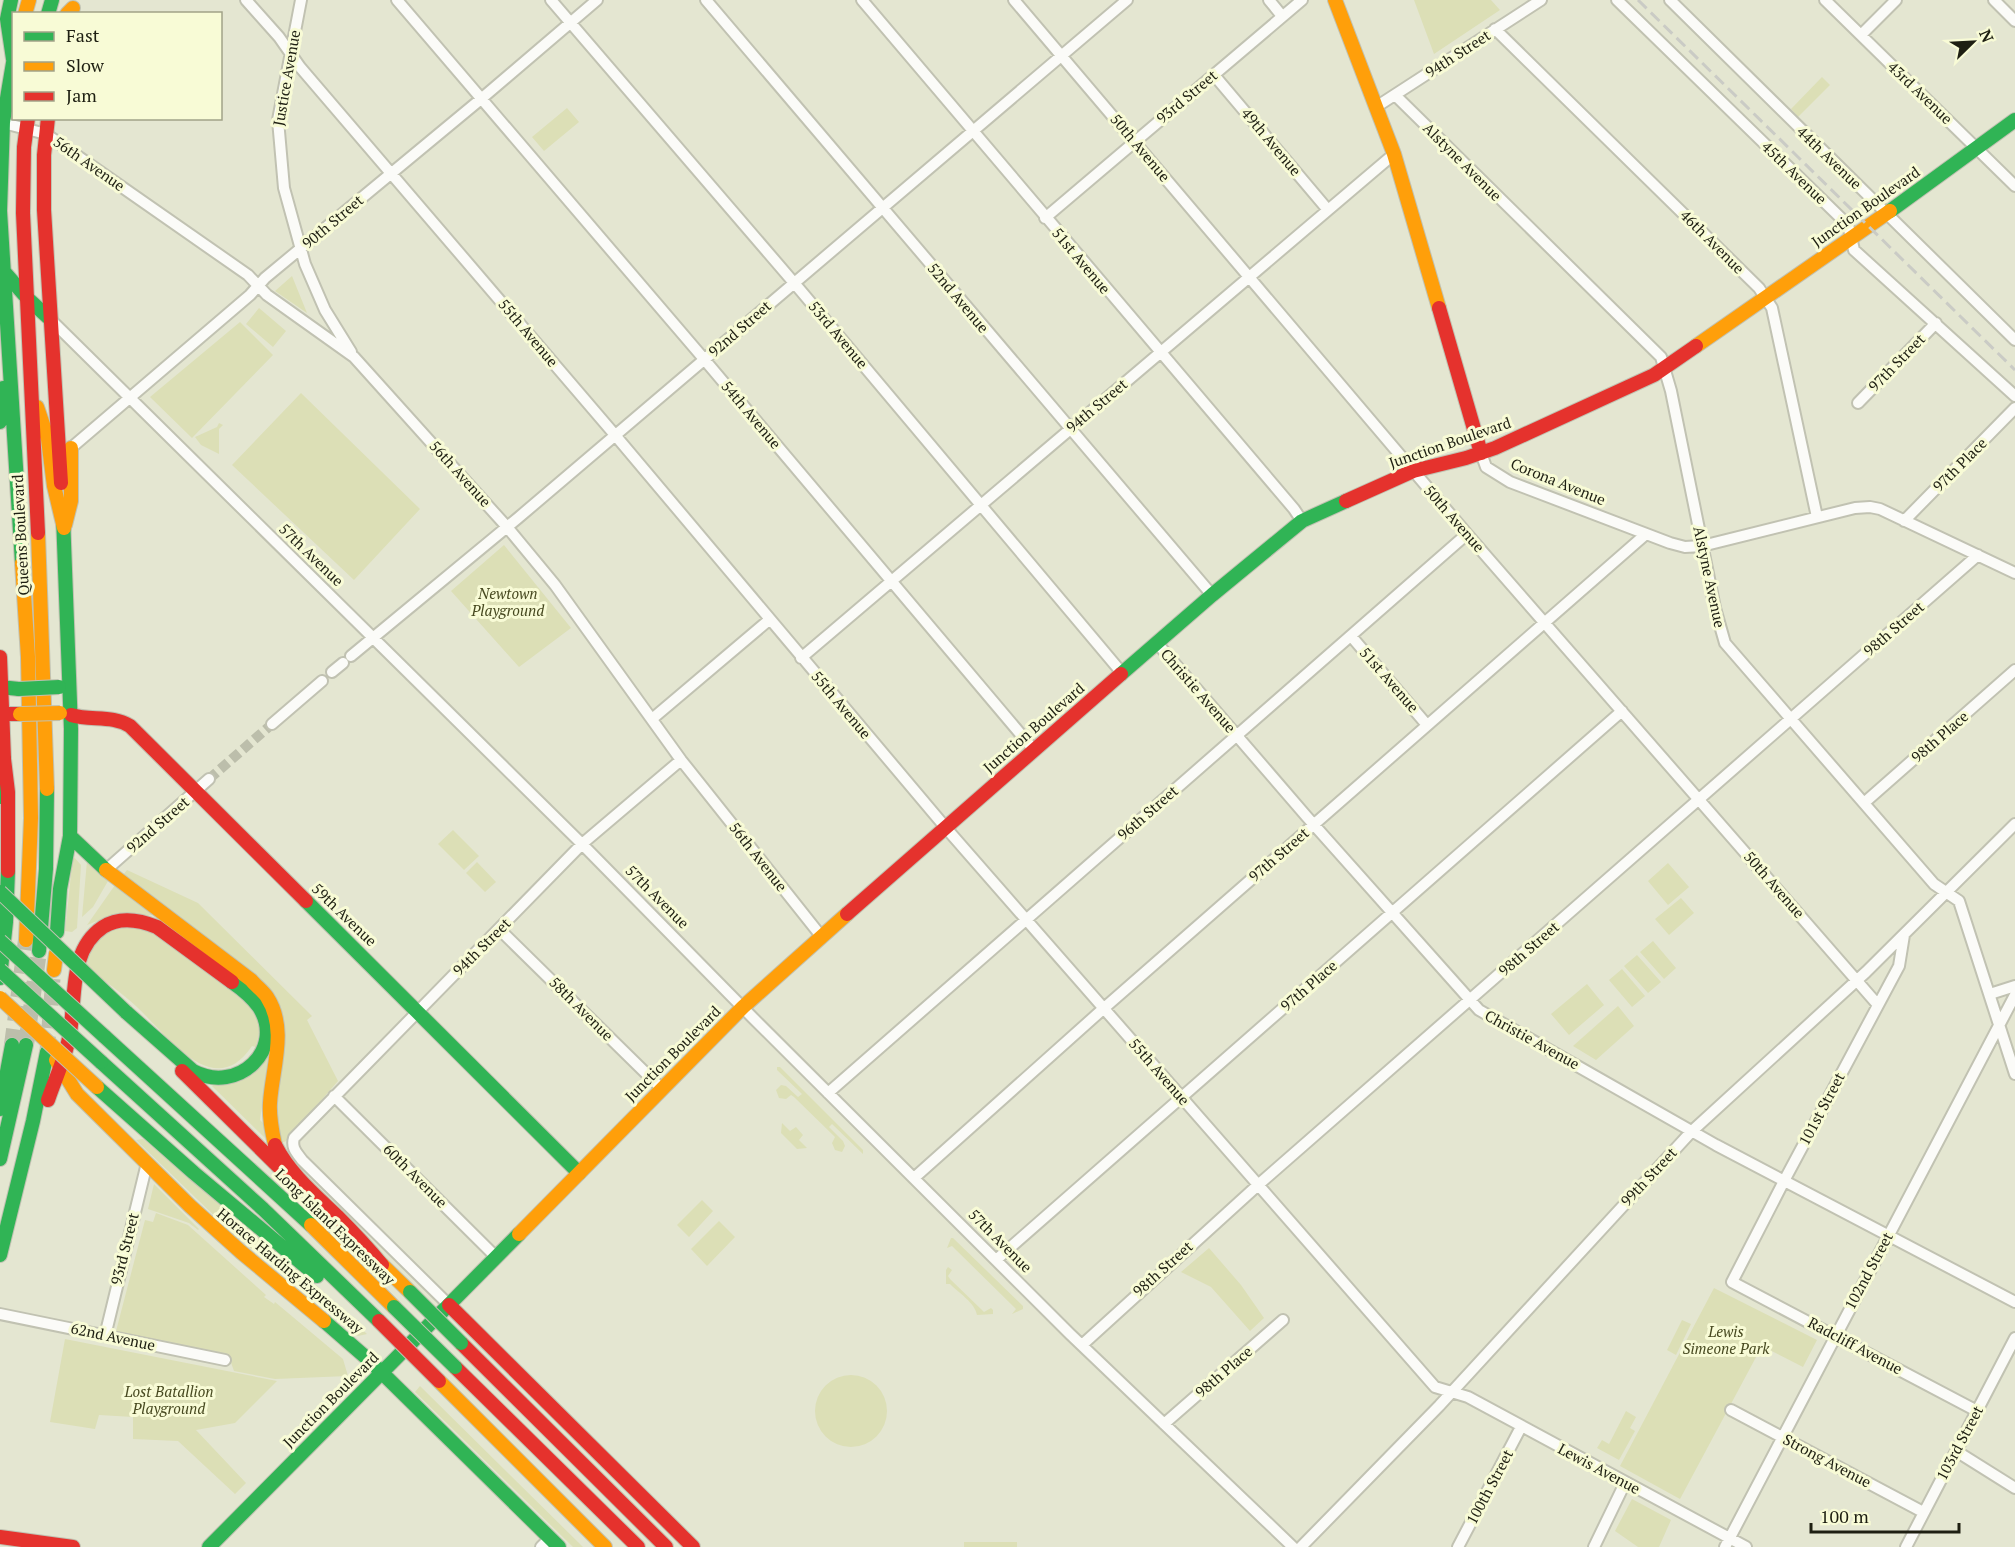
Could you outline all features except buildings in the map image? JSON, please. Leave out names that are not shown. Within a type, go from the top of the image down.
[{"type":"main road","name":"Corona Avenue","points":[[1335,0],[1394,154],[1446,340],[1481,453]]},
{"type":"main road","points":[[0,31],[6,1]]},
{"type":"main road","name":"Queens Boulevard","points":[[6,1],[12,52]]},
{"type":"main road","name":"Queens Boulevard","points":[[12,63],[1,122],[0,211],[28,657],[31,818],[26,940]]},
{"type":"main road","points":[[48,120],[44,213],[64,528],[64,686],[70,836],[60,889],[57,932]]},
{"type":"main road","name":"Junction Boulevard","points":[[209,1547],[743,1007],[1156,643],[1302,521],[1413,471],[1496,448],[1654,375],[1886,214],[2015,120]]},
{"type":"main road","name":"Queens Boulevard","points":[[27,123],[24,147],[23,213],[47,765],[46,869],[39,951]]},
{"type":"main road","name":"57th Avenue","points":[[2,269],[28,299],[49,318]]},
{"type":"main road","points":[[0,422],[7,333]]},
{"type":"main road","points":[[32,390],[48,439],[54,486],[64,528]]},
{"type":"main road","points":[[64,528],[71,501],[71,448]]},
{"type":"main road","points":[[0,657],[1,714],[8,792],[9,865],[0,978]]},
{"type":"main road","points":[[1,687],[19,689],[64,686]]},
{"type":"main road","name":"59th Avenue","points":[[1,714],[66,714],[88,719],[112,718],[121,720],[130,726],[579,1173]]},
{"type":"main road","points":[[0,797],[4,759]]},
{"type":"main road","points":[[70,836],[106,870],[251,980],[269,998],[274,1007],[278,1026],[278,1049],[270,1109],[275,1145],[294,1173],[382,1265]]},
{"type":"main road","points":[[0,892],[126,1012],[141,1026],[196,1073],[211,1078],[226,1078],[248,1068],[260,1055],[266,1039],[266,1020],[255,1000],[248,994],[157,927],[140,920],[124,920],[101,927],[83,948],[76,973],[69,1041],[24,1157]]},
{"type":"main road","name":"Long Island Expressway","points":[[0,941],[294,1208],[638,1547]]},
{"type":"main road","points":[[54,970],[56,954]]},
{"type":"main road","points":[[0,970],[263,1209],[440,1381],[605,1547]]},
{"type":"main road","points":[[0,998],[155,1139],[262,1231],[318,1276],[348,1291]]},
{"type":"main road","name":"Horace Harding Expressway","points":[[0,1009],[39,1040],[60,1066],[77,1094],[147,1163],[216,1230],[382,1372],[550,1544]]},
{"type":"main road","points":[[141,1026],[159,1048],[234,1123],[410,1292],[668,1547]]},
{"type":"main road","points":[[0,1109],[19,1045],[0,1159]]},
{"type":"main road","points":[[0,1255],[47,1052]]},
{"type":"main road","points":[[48,1100],[60,1091],[77,1094]]},
{"type":"main road","points":[[449,1305],[693,1547]]},
{"type":"main road","points":[[0,1537],[73,1547]]},
{"type":"street","name":"55th Avenue","points":[[246,0],[946,828],[1436,1387],[1452,1392]]},
{"type":"street","name":"Justice Avenue","points":[[301,0],[277,127],[284,188],[300,249],[325,310],[354,357]]},
{"type":"street","name":"54th Avenue","points":[[397,0],[1034,750]]},
{"type":"street","name":"53rd Avenue","points":[[551,0],[794,283],[1122,673]]},
{"type":"street","name":"90th Street","points":[[71,448],[300,249],[597,0]]},
{"type":"street","name":"52nd Avenue","points":[[706,0],[1212,595]]},
{"type":"street","name":"51st Avenue","points":[[862,0],[1302,521]]},
{"type":"street","name":"50th Avenue","points":[[1014,0],[1467,534],[1878,1005]]},
{"type":"street","name":"92nd Street","points":[[332,672],[705,360],[1127,0]]},
{"type":"street","points":[[1269,0],[1282,16]]},
{"type":"street","name":"93rd Street","points":[[1045,218],[1302,0]]},
{"type":"street","name":"94th Street","points":[[1376,108],[1541,0]]},
{"type":"street","name":"45th Avenue","points":[[1617,0],[1848,225],[1854,250],[2015,396]]},
{"type":"street","name":"44th Avenue","points":[[1670,0],[2015,340]]},
{"type":"street","name":"43rd Avenue","points":[[1825,0],[2015,186]]},
{"type":"street","points":[[1861,35],[1896,0]]},
{"type":"street","points":[[1994,0],[2015,21]]},
{"type":"street","name":"46th Avenue","points":[[1495,29],[1750,279],[1766,298],[1772,308],[1817,517]]},
{"type":"street","name":"49th Avenue","points":[[1214,75],[1328,210]]},
{"type":"street","name":"Alstyne Avenue","points":[[1395,95],[1661,357],[1671,391],[1720,631],[1725,643],[1934,884],[1959,901],[2015,1074]]},
{"type":"street","name":"56th Avenue","points":[[1,122],[27,123],[46,134],[248,275],[267,295],[354,357],[507,527],[555,585],[681,760],[821,936]]},
{"type":"street","name":"94th Street","points":[[801,658],[1394,154]]},
{"type":"street","name":"57th Avenue","points":[[49,318],[582,844],[1082,1345],[1293,1547]]},
{"type":"street","name":"97th Street","points":[[1858,404],[1936,323]]},
{"type":"street","name":"97th Place","points":[[1904,522],[2015,408]]},
{"type":"street","name":"Corona Avenue","points":[[1481,453],[1486,467],[1510,482],[1685,547],[1702,546],[1855,508],[1870,507],[2014,572]]},
{"type":"street","name":"96th Street","points":[[828,1093],[1467,534]]},
{"type":"street","name":"97th Street","points":[[914,1178],[1103,1009],[1646,534]]},
{"type":"street","name":"98th Street","points":[[1082,1345],[1132,1297],[1258,1185],[1978,555]]},
{"type":"street","points":[[652,719],[769,620]]},
{"type":"street","name":"51st Avenue","points":[[1351,636],[1427,725]]},
{"type":"street","name":"Christie Avenue","points":[[1156,643],[1313,825],[1479,1010],[1691,1131],[2015,1302]]},
{"type":"street","name":"98th Place","points":[[1864,803],[2015,670]]},
{"type":"street","points":[[272,724],[322,681]]},
{"type":"street","name":"97th Place","points":[[996,1260],[1622,711]]},
{"type":"street","name":"94th Street","points":[[449,1305],[303,1160],[294,1150],[292,1143],[296,1135],[582,844],[681,760]]},
{"type":"street","name":"92nd Street","points":[[106,870],[209,779]]},
{"type":"street","name":"99th Street","points":[[1300,1547],[1452,1392],[1691,1131],[1858,980],[2015,824]]},
{"type":"street","name":"58th Avenue","points":[[499,929],[662,1089]]},
{"type":"street","name":"101st Street","points":[[1732,1282],[1899,966],[1904,934]]},
{"type":"street","points":[[1990,994],[2015,986]]},
{"type":"street","name":"102nd Street","points":[[1727,1543],[2015,995]]},
{"type":"street","name":"60th Avenue","points":[[334,1096],[496,1257]]},
{"type":"street","name":"93rd Street","points":[[105,1336],[147,1163]]},
{"type":"street","name":"Radcliff Avenue","points":[[1732,1282],[1977,1411]]},
{"type":"street","name":"62nd Avenue","points":[[0,1314],[225,1360]]},
{"type":"street","name":"98th Place","points":[[1164,1424],[1283,1320]]},
{"type":"street","name":"103rd Street","points":[[1906,1547],[2015,1338]]},
{"type":"street","name":"Lewis Avenue","points":[[1452,1392],[1468,1397],[1625,1483],[1727,1543],[1746,1547]]},
{"type":"street","name":"Strong Avenue","points":[[1731,1410],[1923,1512]]},
{"type":"street","name":"100th Street","points":[[1458,1547],[1521,1427]]},
{"type":"street","points":[[1956,1451],[2015,1488]]},
{"type":"street","points":[[1594,1547],[1625,1483]]},
{"type":"green space","points":[[1414,0],[1491,0],[1500,10],[1434,54]]},
{"type":"green space","points":[[1822,77],[1830,85],[1798,117],[1791,109]]},
{"type":"green space","points":[[567,108],[579,122],[544,151],[532,137]]},
{"type":"green space","points":[[292,276],[307,313],[275,291]]},
{"type":"green space","points":[[259,308],[286,331],[273,347],[246,324]]},
{"type":"green space","points":[[240,322],[273,355],[192,438],[150,397]]},
{"type":"green space","points":[[301,393],[420,509],[354,580],[232,465]]},
{"type":"green space","points":[[219,423],[223,425],[219,429],[219,454],[201,445],[195,437],[217,427]]},
{"type":"green space","name":"Newtown Playground","points":[[504,545],[571,628],[519,667],[451,591]]},
{"type":"green space","points":[[453,830],[479,856],[464,870],[438,844]]},
{"type":"green space","points":[[73,856],[81,865],[77,928],[72,932],[65,931]]},
{"type":"green space","points":[[87,861],[108,881],[93,907],[82,917]]},
{"type":"green space","points":[[477,862],[496,882],[485,892],[466,873]]},
{"type":"green space","points":[[1668,863],[1689,887],[1668,905],[1648,881]]},
{"type":"green space","points":[[127,870],[198,903],[312,1016],[307,1020],[338,1081],[286,1141],[282,1143],[276,1120],[285,1032],[123,875]]},
{"type":"green space","points":[[115,885],[154,915],[105,918],[87,925]]},
{"type":"green space","points":[[1681,898],[1694,913],[1669,935],[1655,919]]},
{"type":"green space","points":[[113,926],[151,928],[238,989],[261,1024],[256,1047],[252,1046],[237,1062],[222,1068],[207,1066],[192,1059],[177,1047],[131,1002],[86,967],[89,949]]},
{"type":"green space","points":[[1653,941],[1676,968],[1664,979],[1640,952]]},
{"type":"green space","points":[[1637,955],[1661,982],[1648,993],[1624,966]]},
{"type":"green space","points":[[1622,969],[1645,996],[1632,1007],[1609,980]]},
{"type":"green space","points":[[1587,984],[1604,1005],[1569,1035],[1551,1014]]},
{"type":"green space","points":[[1618,1006],[1634,1026],[1596,1060],[1573,1046]]},
{"type":"green space","points":[[269,1050],[260,1120],[265,1125],[265,1138],[212,1086]]},
{"type":"green space","points":[[777,1067],[780,1067],[863,1150],[863,1154],[832,1124],[829,1127],[845,1146],[842,1152],[835,1150],[832,1143],[835,1137],[794,1097],[791,1095],[786,1099],[779,1098],[776,1090],[781,1085],[786,1086],[798,1097],[802,1094],[777,1070]]},
{"type":"green space","points":[[782,1123],[790,1131],[796,1127],[803,1135],[799,1140],[807,1148],[797,1149],[781,1133]]},
{"type":"green space","points":[[143,1139],[317,1286],[367,1334],[358,1336],[231,1232],[136,1140]]},
{"type":"green space","points":[[154,1184],[198,1230],[189,1223],[148,1209]]},
{"type":"green space","points":[[702,1200],[713,1211],[689,1237],[677,1225]]},
{"type":"green space","points":[[156,1213],[188,1225],[266,1295],[264,1297],[274,1304],[275,1302],[343,1359],[348,1376],[275,1379],[234,1371],[229,1357],[115,1335],[145,1220],[153,1222]]},
{"type":"green space","points":[[719,1221],[735,1237],[707,1266],[691,1249]]},
{"type":"green space","points":[[951,1238],[1023,1306],[1023,1309],[1012,1314],[1016,1309],[952,1246],[947,1248]]},
{"type":"green space","points":[[1209,1248],[1241,1285],[1264,1318],[1250,1331],[1211,1287],[1181,1272]]},
{"type":"green space","points":[[948,1267],[952,1270],[948,1276],[950,1279],[984,1312],[991,1308],[993,1314],[977,1315],[966,1298],[950,1284],[946,1284]]},
{"type":"green space","name":"Lewis Simeone Park","points":[[1714,1288],[1817,1340],[1803,1367],[1762,1346],[1680,1499],[1620,1466]]},
{"type":"green space","points":[[1682,1320],[1691,1324],[1676,1355],[1667,1350]]},
{"type":"green space","name":"Lost Batallion Playground","points":[[65,1339],[277,1381],[235,1423],[196,1430],[246,1483],[235,1494],[178,1441],[133,1439],[133,1417],[99,1415],[95,1429],[50,1422]]},
{"type":"green space","points":[[851,1375],[865,1378],[877,1385],[884,1397],[887,1411],[884,1425],[877,1437],[865,1444],[851,1447],[837,1444],[825,1437],[818,1425],[815,1411],[818,1397],[825,1385],[837,1378]]},
{"type":"green space","points":[[420,1386],[583,1547],[573,1547],[415,1392]]},
{"type":"green space","points":[[1626,1411],[1636,1417],[1630,1428],[1635,1431],[1619,1460],[1597,1448],[1602,1440],[1609,1444]]},
{"type":"green space","points":[[1632,1499],[1671,1520],[1659,1547],[1638,1547],[1615,1531]]},
{"type":"green space","points":[[964,1542],[1017,1542],[1017,1547],[964,1547]]},
{"type":"tunnel","points":[[209,779],[272,724]]},
{"type":"tunnel","points":[[12,1045],[26,940]]},
{"type":"tunnel","points":[[26,1045],[39,951]]},
{"type":"tunnel","points":[[47,1051],[53,979]]},
{"type":"railway","points":[[1638,0],[2015,370]]},
{"type":"traffic: fast","points":[[11,0],[7,19],[12,52]]},
{"type":"traffic: fast","points":[[49,12],[52,0]]},
{"type":"traffic: fast","points":[[12,69],[3,122],[0,211],[22,563]]},
{"type":"traffic: fast","points":[[1890,211],[2015,120]]},
{"type":"traffic: fast","points":[[0,267],[28,299],[49,318]]},
{"type":"traffic: fast","points":[[0,422],[3,388]]},
{"type":"traffic: fast","points":[[1121,674],[1302,521],[1346,501]]},
{"type":"traffic: fast","points":[[57,932],[60,889],[70,836],[71,729],[63,516]]},
{"type":"traffic: fast","points":[[0,687],[19,689]]},
{"type":"traffic: fast","points":[[19,689],[59,687]]},
{"type":"traffic: fast","points":[[0,797],[4,759]]},
{"type":"traffic: fast","points":[[39,951],[46,869],[47,789]]},
{"type":"traffic: fast","points":[[70,836],[106,870]]},
{"type":"traffic: fast","points":[[0,978],[6,922],[8,871]]},
{"type":"traffic: fast","points":[[0,892],[126,1012]]},
{"type":"traffic: fast","points":[[306,901],[579,1173]]},
{"type":"traffic: fast","points":[[0,941],[104,1036]]},
{"type":"traffic: fast","points":[[0,970],[101,1062]]},
{"type":"traffic: fast","points":[[126,1012],[193,1071],[210,1077],[226,1077],[241,1072],[253,1064],[262,1052],[266,1038],[266,1023],[259,1007],[247,993],[232,982]]},
{"type":"traffic: fast","points":[[104,1036],[311,1225]]},
{"type":"traffic: fast","points":[[0,1109],[12,1045]]},
{"type":"traffic: fast","points":[[0,1159],[26,1045]]},
{"type":"traffic: fast","points":[[0,1255],[33,1121],[47,1052]]},
{"type":"traffic: fast","points":[[101,1062],[263,1209],[379,1321]]},
{"type":"traffic: fast","points":[[97,1087],[194,1173],[317,1276]]},
{"type":"traffic: fast","points":[[209,1547],[519,1234]]},
{"type":"traffic: fast","points":[[410,1292],[461,1343]]},
{"type":"traffic: fast","points":[[394,1307],[455,1367]]},
{"type":"traffic: fast","points":[[324,1321],[370,1361],[559,1547]]},
{"type":"traffic: slow","points":[[26,12],[29,0]]},
{"type":"traffic: slow","points":[[1335,0],[1394,154],[1439,308]]},
{"type":"traffic: slow","points":[[69,12],[73,8]]},
{"type":"traffic: slow","points":[[1696,346],[1890,211]]},
{"type":"traffic: slow","points":[[37,407],[48,439],[54,486],[64,528]]},
{"type":"traffic: slow","points":[[65,525],[71,501],[71,448]]},
{"type":"traffic: slow","points":[[38,533],[47,789]]},
{"type":"traffic: slow","points":[[22,563],[28,657],[31,818],[26,940]]},
{"type":"traffic: slow","points":[[20,714],[60,713]]},
{"type":"traffic: slow","points":[[106,870],[251,980],[267,997],[277,1022],[278,1036],[270,1109],[275,1145]]},
{"type":"traffic: slow","points":[[519,1234],[743,1007],[847,914]]},
{"type":"traffic: slow","points":[[54,970],[56,954]]},
{"type":"traffic: slow","points":[[0,998],[97,1087]]},
{"type":"traffic: slow","points":[[56,1060],[77,1094],[190,1206],[324,1321]]},
{"type":"traffic: slow","points":[[311,1225],[394,1307]]},
{"type":"traffic: slow","points":[[374,1257],[410,1292]]},
{"type":"traffic: slow","points":[[439,1381],[605,1547]]},
{"type":"traffic: jam","points":[[28,120],[24,147],[23,213],[38,533]]},
{"type":"traffic: jam","points":[[48,120],[44,155],[44,210],[61,483]]},
{"type":"traffic: jam","points":[[1439,308],[1481,453]]},
{"type":"traffic: jam","points":[[1346,501],[1413,471],[1495,448],[1654,375],[1696,346]]},
{"type":"traffic: jam","points":[[0,657],[4,759],[8,792],[8,871]]},
{"type":"traffic: jam","points":[[847,914],[1121,674]]},
{"type":"traffic: jam","points":[[0,714],[20,714]]},
{"type":"traffic: jam","points":[[71,715],[116,720],[130,726],[306,901]]},
{"type":"traffic: jam","points":[[48,1100],[69,1038],[79,963],[84,949],[103,927],[123,920],[144,922],[157,927],[232,982]]},
{"type":"traffic: jam","points":[[182,1071],[282,1170]]},
{"type":"traffic: jam","points":[[275,1145],[311,1192],[349,1228],[382,1265]]},
{"type":"traffic: jam","points":[[449,1305],[693,1547]]},
{"type":"traffic: jam","points":[[379,1321],[439,1381]]},
{"type":"traffic: jam","points":[[461,1343],[666,1547]]},
{"type":"traffic: jam","points":[[455,1367],[638,1547]]},
{"type":"traffic: jam","points":[[0,1537],[73,1547]]}]
